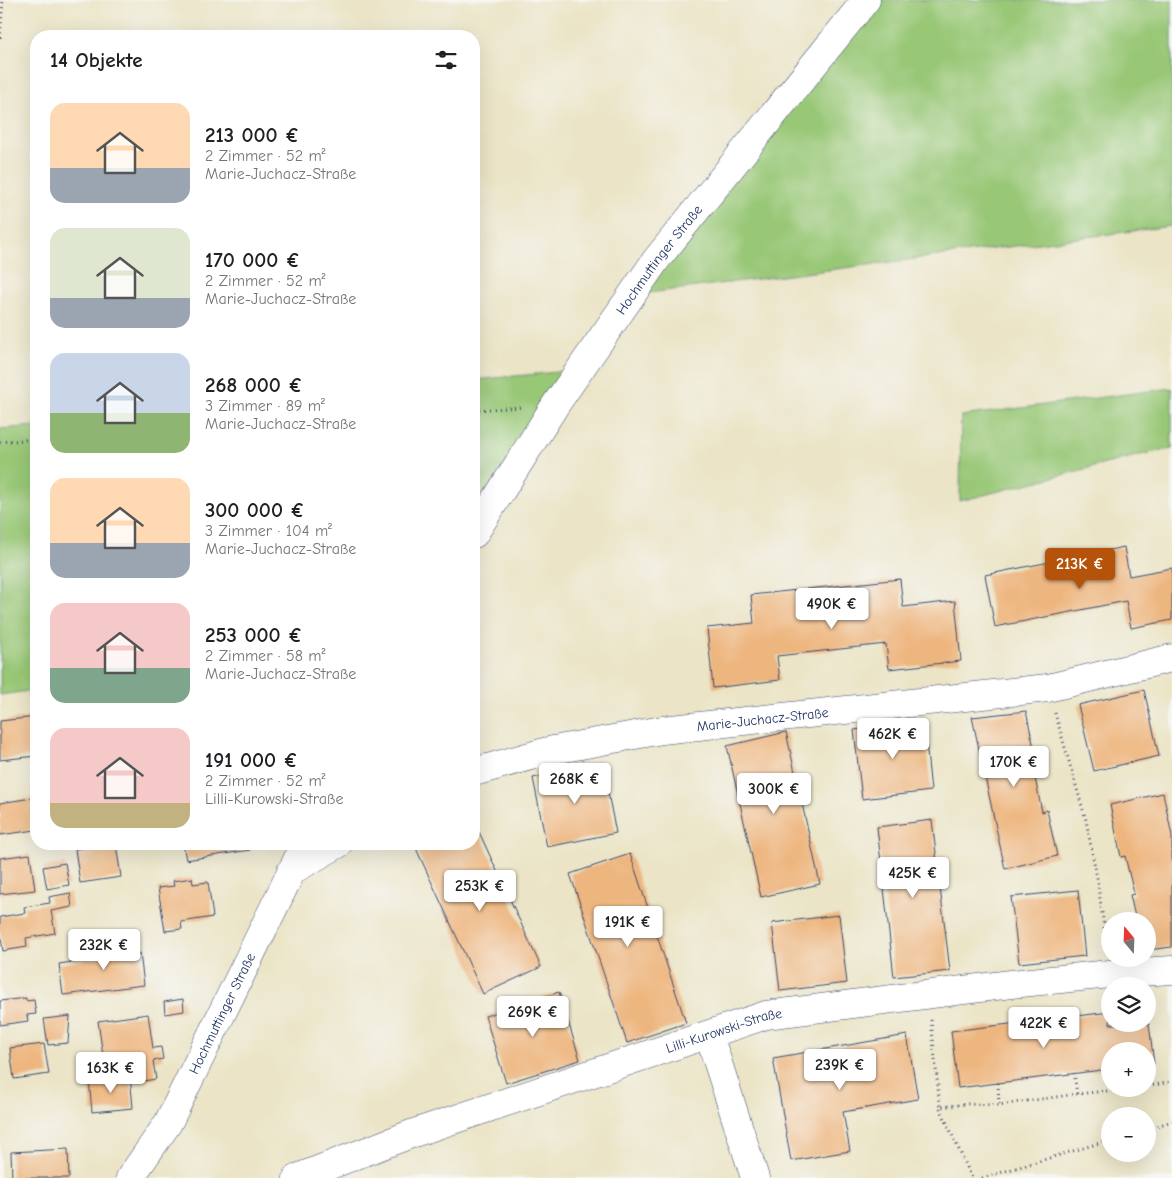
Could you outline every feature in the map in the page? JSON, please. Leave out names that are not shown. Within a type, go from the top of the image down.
[{"type":"street","name":"Hochmuttinger Straße","points":[[480,524],[556,404],[656,260],[866,0]]},
{"type":"street","name":"Marie-Juchacz-Straße","points":[[480,770],[548,751],[662,730],[1048,688],[1172,658]]},
{"type":"street","name":"Hochmuttinger Straße","points":[[130,1178],[168,1123],[302,850]]},
{"type":"street","points":[[291,871],[328,850]]},
{"type":"street","name":"Lilli-Kurowski-Straße","points":[[296,1178],[411,1134],[766,1015],[1110,974],[1172,970]]},
{"type":"street","points":[[709,1034],[755,1178]]},
{"type":"path","points":[[0,38],[3,0]]},
{"type":"path","points":[[480,410],[556,404]]},
{"type":"path","points":[[0,442],[30,440]]},
{"type":"path","points":[[1048,688],[1086,820],[1097,878],[1110,974]]},
{"type":"path","points":[[929,995],[940,1108],[972,1178]]},
{"type":"path","points":[[1074,1073],[1077,1094]]},
{"type":"path","points":[[1156,1085],[1172,1082]]},
{"type":"path","points":[[998,1084],[999,1105]]},
{"type":"path","points":[[940,1108],[968,1104],[999,1105],[1101,1092]]},
{"type":"path","points":[[1156,1126],[1172,1121]]},
{"type":"path","points":[[982,1178],[1101,1143]]},
{"type":"green space","points":[[862,0],[1172,0],[1172,226],[633,295]]},
{"type":"green space","points":[[578,370],[480,532],[480,379]]},
{"type":"green space","points":[[1172,388],[1172,449],[1148,453],[960,501],[961,416]]},
{"type":"green space","points":[[30,426],[30,691],[0,695],[0,429]]},
{"type":"building","points":[[1124,547],[1129,576],[1172,568],[1172,620],[1131,628],[1126,601],[995,627],[985,575]]},
{"type":"building","points":[[900,579],[903,607],[955,601],[961,661],[889,669],[886,644],[777,656],[780,680],[713,688],[707,628],[754,623],[751,595]]},
{"type":"building","points":[[1144,690],[1159,756],[1094,771],[1078,705]]},
{"type":"building","points":[[1026,711],[1038,767],[1033,768],[1042,812],[1047,810],[1057,856],[1005,869],[972,717]]},
{"type":"building","points":[[30,718],[30,757],[0,760],[0,721]]},
{"type":"building","points":[[924,722],[931,791],[862,799],[854,730]]},
{"type":"building","points":[[786,732],[820,884],[761,897],[727,746]]},
{"type":"building","points":[[602,763],[616,833],[547,847],[533,778]]},
{"type":"building","points":[[1163,793],[1172,836],[1172,947],[1156,949],[1156,912],[1134,912],[1130,895],[1134,894],[1125,856],[1121,857],[1110,805]]},
{"type":"building","points":[[30,798],[30,831],[0,835],[0,803]]},
{"type":"building","points":[[932,820],[950,971],[894,977],[877,827]]},
{"type":"building","points":[[480,834],[541,967],[483,994],[417,850],[480,850]]},
{"type":"building","points":[[75,850],[117,850],[121,877],[80,883]]},
{"type":"building","points":[[184,850],[250,850],[186,860]]},
{"type":"building","points":[[30,854],[35,890],[0,894],[0,858]]},
{"type":"building","points":[[630,854],[686,1023],[627,1043],[570,874]]},
{"type":"building","points":[[65,863],[69,885],[47,889],[43,867]]},
{"type":"building","points":[[192,878],[193,884],[208,882],[213,917],[181,922],[182,929],[165,931],[158,888],[174,886],[173,881]]},
{"type":"building","points":[[1078,890],[1085,956],[1019,963],[1011,897]]},
{"type":"building","points":[[70,893],[72,907],[51,911],[55,933],[26,938],[27,947],[3,951],[0,917],[25,913],[24,907],[50,903],[49,897]]},
{"type":"building","points":[[839,915],[847,983],[780,991],[772,923]]},
{"type":"building","points":[[136,943],[137,954],[140,953],[144,985],[63,995],[59,964],[99,958],[98,948]]},
{"type":"building","points":[[559,992],[580,1060],[506,1083],[485,1016]]},
{"type":"building","points":[[26,998],[26,1001],[34,1000],[36,1014],[27,1015],[28,1021],[0,1025],[0,1001]]},
{"type":"building","points":[[183,999],[184,1011],[165,1014],[164,1002]]},
{"type":"building","points":[[1101,1013],[1101,1032],[1150,1032],[1151,1042],[1101,1042],[1101,1070],[958,1088],[951,1031]]},
{"type":"building","points":[[148,1014],[153,1048],[161,1047],[163,1059],[153,1061],[156,1079],[137,1082],[133,1063],[136,1063],[134,1052],[103,1056],[98,1021]]},
{"type":"building","points":[[70,1016],[68,1043],[48,1045],[44,1019]]},
{"type":"building","points":[[907,1035],[918,1099],[843,1112],[850,1151],[791,1161],[773,1058]]},
{"type":"building","points":[[44,1044],[49,1074],[14,1079],[10,1048]]},
{"type":"building","points":[[130,1075],[133,1108],[92,1112],[89,1079]]},
{"type":"building","points":[[68,1149],[69,1178],[12,1178],[11,1152]]}]
